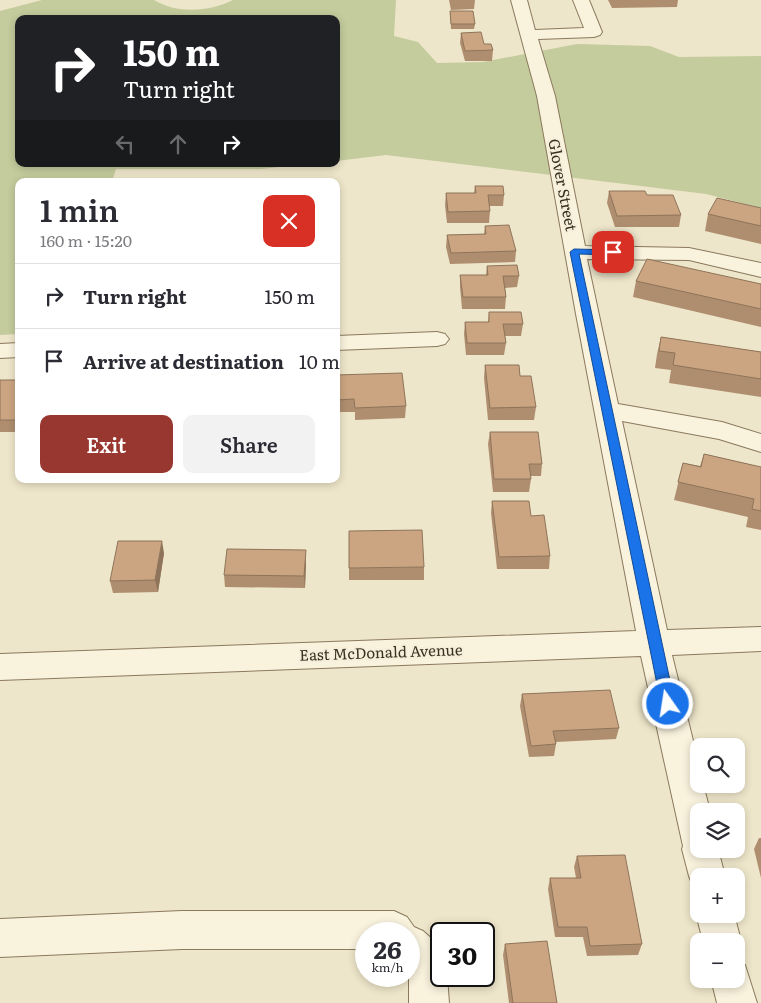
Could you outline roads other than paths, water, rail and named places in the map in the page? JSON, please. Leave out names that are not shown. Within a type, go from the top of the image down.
[{"type":"street","name":"Glover Street","points":[[519,0],[546,96],[556,155],[565,190],[574,252],[606,410],[654,642],[690,803]]},
{"type":"street","points":[[529,34],[594,32],[580,0]]},
{"type":"street","points":[[574,252],[689,254],[761,270]]},
{"type":"street","points":[[340,343],[438,340]]},
{"type":"street","points":[[0,350],[15,350]]},
{"type":"street","points":[[606,410],[722,431],[761,444]]},
{"type":"street","name":"East McDonald Avenue","points":[[0,667],[761,639]]},
{"type":"street","points":[[0,938],[182,930],[355,930]]},
{"type":"street","points":[[420,954],[427,961],[429,1003]]},
{"type":"street","points":[[734,988],[738,1003]]}]
